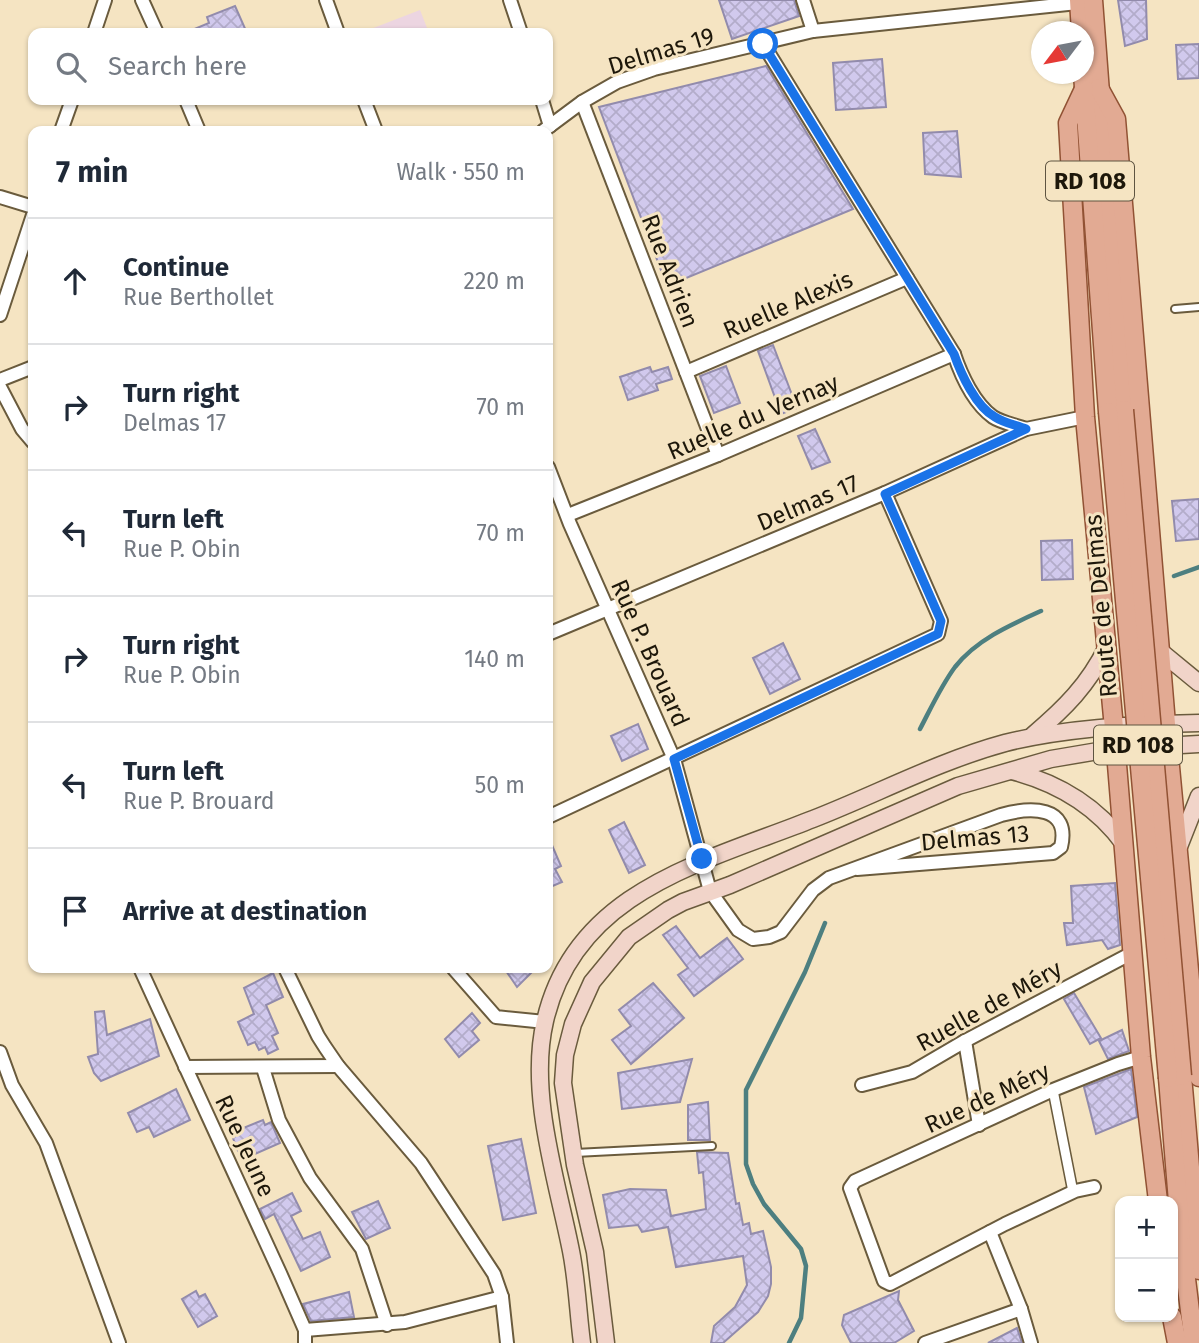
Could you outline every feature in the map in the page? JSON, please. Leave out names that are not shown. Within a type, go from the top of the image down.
[{"type":"main road","points":[[1082,21],[1086,1]]},
{"type":"main road","name":"Route de Delmas","points":[[1086,1],[1086,21]]},
{"type":"main road","points":[[1157,1196],[1141,1057],[1115,749],[1106,729],[1107,647],[1085,417],[1068,123],[1088,84],[1116,119],[1149,461],[1166,724],[1173,745],[1183,1077]]},
{"type":"main road","name":"Route de Delmas","points":[[1088,84],[1116,411],[1183,1077],[1199,1270]]},
{"type":"main road","points":[[1030,737],[1077,694],[1095,671],[1107,647]]},
{"type":"main road","points":[[1160,651],[1199,683]]},
{"type":"main road","points":[[582,1343],[572,1256],[542,1106],[541,1048],[556,984],[569,958],[596,927],[631,898],[702,859],[816,818],[928,771],[1002,744],[1055,733],[1199,723]]},
{"type":"main road","points":[[606,1343],[595,1252],[573,1153],[563,1083],[565,1055],[573,1024],[592,982],[629,937],[668,910],[958,786],[1051,759],[1115,749],[1199,744]]},
{"type":"main road","points":[[1012,771],[1039,778],[1087,805],[1109,824],[1124,844]]},
{"type":"main road","points":[[1178,849],[1199,796]]},
{"type":"main road","name":"Route de Delmas","points":[[1183,1077],[1181,1239],[1194,1343]]},
{"type":"main road","points":[[1173,1322],[1177,1343]]},
{"type":"street","points":[[96,28],[105,0]]},
{"type":"street","points":[[142,0],[155,28]]},
{"type":"street","points":[[326,0],[336,28]]},
{"type":"street","points":[[510,0],[518,28]]},
{"type":"street","points":[[803,0],[813,31]]},
{"type":"street","name":"Delmas 19","points":[[550,126],[582,102],[617,82],[654,69],[813,31],[1086,1]]},
{"type":"street","points":[[763,44],[954,354],[975,397],[993,417],[1026,429]]},
{"type":"street","name":"Rue Adrien","points":[[582,102],[718,455]]},
{"type":"street","points":[[63,126],[70,105]]},
{"type":"street","points":[[188,105],[197,126]]},
{"type":"street","points":[[366,105],[374,126]]},
{"type":"street","points":[[543,105],[547,126]]},
{"type":"street","points":[[0,197],[28,205]]},
{"type":"street","points":[[0,315],[28,230]]},
{"type":"street","name":"Ruelle Alexis","points":[[686,372],[906,278]]},
{"type":"street","name":"Ruelle du Vernay","points":[[568,515],[718,455],[954,354]]},
{"type":"street","points":[[0,380],[28,369]]},
{"type":"street","points":[[0,387],[28,436]]},
{"type":"street","name":"Delmas 17","points":[[553,632],[885,494],[1026,429],[1085,417]]},
{"type":"street","name":"Rue P. Brouard","points":[[553,481],[674,759],[710,891]]},
{"type":"street","points":[[553,815],[938,634],[941,621],[885,494]]},
{"type":"street","name":"Delmas 13","points":[[710,891],[738,930],[753,939],[769,937],[782,932],[813,890],[829,878],[1013,812],[1049,812],[1057,818],[1064,834],[1061,847],[1054,853],[857,869]]},
{"type":"street","name":"Ruelle de Méry","points":[[862,1086],[912,1072],[1132,953]]},
{"type":"street","name":"Rue Jeune","points":[[142,973],[305,1337]]},
{"type":"street","points":[[287,973],[317,1036],[338,1066],[421,1163],[494,1274],[502,1297],[507,1343]]},
{"type":"street","points":[[457,973],[496,1017],[545,1022]]},
{"type":"street","points":[[965,1041],[979,1125]]},
{"type":"street","points":[[0,1052],[12,1084],[46,1143],[119,1343]]},
{"type":"street","name":"Rue de Méry","points":[[990,1232],[887,1284],[851,1193],[852,1184],[1054,1090],[1141,1057]]},
{"type":"street","points":[[185,1067],[338,1066]]},
{"type":"street","points":[[263,1068],[279,1121],[310,1178],[362,1249],[387,1325]]},
{"type":"street","points":[[1054,1090],[1073,1192]]},
{"type":"street","points":[[1031,1343],[990,1232],[1073,1192],[1094,1187]]},
{"type":"street","points":[[305,1337],[387,1325],[502,1297]]},
{"type":"street","points":[[925,1343],[1021,1310]]},
{"type":"lane","points":[[1175,309],[1199,307]]},
{"type":"lane","points":[[1146,405],[1151,446]]},
{"type":"lane","points":[[573,1153],[712,1146]]},
{"type":"shaded area","points":[[420,10],[427,28],[373,28]]},
{"type":"building","points":[[719,0],[794,0],[799,16],[732,39]]},
{"type":"building","points":[[1118,0],[1146,0],[1147,39],[1125,46]]},
{"type":"building","points":[[235,6],[245,28],[197,28],[209,23],[207,17]]},
{"type":"building","points":[[1199,44],[1199,78],[1178,79],[1176,45]]},
{"type":"building","points":[[882,59],[886,107],[836,110],[833,63]]},
{"type":"building","points":[[766,66],[853,209],[667,286],[599,107]]},
{"type":"building","points":[[957,131],[961,177],[925,174],[923,133]]},
{"type":"building","points":[[773,345],[797,408],[781,414],[758,351]]},
{"type":"building","points":[[726,366],[740,403],[714,413],[700,376]]},
{"type":"building","points":[[650,367],[652,372],[668,367],[672,379],[656,384],[658,390],[628,400],[620,377]]},
{"type":"building","points":[[815,429],[830,462],[812,469],[798,436]]},
{"type":"building","points":[[1199,499],[1199,539],[1176,541],[1172,501]]},
{"type":"building","points":[[1072,540],[1073,579],[1042,580],[1041,541]]},
{"type":"building","points":[[783,643],[800,679],[770,694],[753,658]]},
{"type":"building","points":[[638,724],[648,749],[622,761],[611,736]]},
{"type":"building","points":[[624,822],[645,865],[629,873],[609,830]]},
{"type":"building","points":[[553,848],[561,866],[555,869],[562,882],[553,886]]},
{"type":"building","points":[[1115,883],[1120,945],[1108,949],[1102,940],[1067,945],[1064,923],[1073,923],[1071,886]]},
{"type":"building","points":[[676,926],[700,958],[727,938],[743,959],[694,996],[678,975],[688,968],[663,935]]},
{"type":"building","points":[[273,973],[283,997],[266,1005],[278,1033],[272,1036],[278,1049],[268,1054],[265,1047],[259,1050],[255,1042],[248,1045],[238,1022],[254,1014],[244,988]]},
{"type":"building","points":[[507,973],[531,973],[517,987]]},
{"type":"building","points":[[653,983],[684,1018],[631,1064],[612,1040],[631,1026],[619,1010]]},
{"type":"building","points":[[1074,993],[1101,1038],[1090,1044],[1064,999]]},
{"type":"building","points":[[104,1011],[107,1035],[150,1019],[159,1056],[101,1081],[94,1073],[88,1057],[98,1054],[95,1012]]},
{"type":"building","points":[[472,1013],[480,1023],[472,1031],[479,1040],[459,1057],[445,1039]]},
{"type":"building","points":[[1122,1030],[1129,1051],[1108,1059],[1099,1041]]},
{"type":"building","points":[[692,1059],[680,1102],[622,1109],[618,1073]]},
{"type":"building","points":[[1131,1069],[1137,1117],[1096,1134],[1084,1087]]},
{"type":"building","points":[[176,1089],[190,1120],[154,1137],[149,1127],[137,1132],[128,1113]]},
{"type":"building","points":[[708,1102],[710,1140],[688,1140],[688,1105]]},
{"type":"building","points":[[263,1120],[265,1125],[271,1122],[280,1143],[248,1157],[244,1149],[238,1151],[231,1133]]},
{"type":"building","points":[[521,1139],[536,1213],[503,1220],[488,1146]]},
{"type":"building","points":[[697,1152],[728,1153],[736,1204],[739,1203],[743,1225],[749,1223],[751,1234],[763,1231],[771,1267],[768,1296],[758,1312],[723,1343],[711,1343],[714,1326],[735,1307],[747,1285],[743,1256],[676,1267],[668,1227],[642,1232],[638,1225],[609,1228],[603,1195],[630,1189],[666,1190],[671,1216],[706,1209],[703,1172],[699,1173]]},
{"type":"building","points":[[292,1193],[301,1211],[291,1216],[303,1239],[320,1232],[330,1257],[301,1271],[274,1214],[265,1219],[260,1209]]},
{"type":"building","points":[[378,1201],[390,1228],[366,1239],[352,1212]]},
{"type":"building","points":[[196,1291],[199,1297],[205,1294],[217,1316],[198,1327],[182,1299]]},
{"type":"building","points":[[899,1291],[898,1300],[914,1331],[894,1343],[851,1343],[842,1325],[844,1315]]},
{"type":"building","points":[[349,1292],[354,1317],[311,1321],[303,1304]]},
{"type":"building","points":[[1017,1328],[1022,1343],[988,1343]]},
{"type":"waterway","points":[[1174,576],[1199,567]]},
{"type":"waterway","points":[[920,729],[945,682],[963,657],[994,634],[1041,611]]},
{"type":"waterway","points":[[789,1343],[801,1318],[806,1266],[801,1249],[764,1204],[746,1164],[746,1090],[805,972],[825,923]]},
{"type":"route","points":[[702,859],[674,759],[934,638],[941,628],[941,621],[885,494],[1026,429],[993,417],[975,397],[960,372],[954,354],[763,44]]}]
